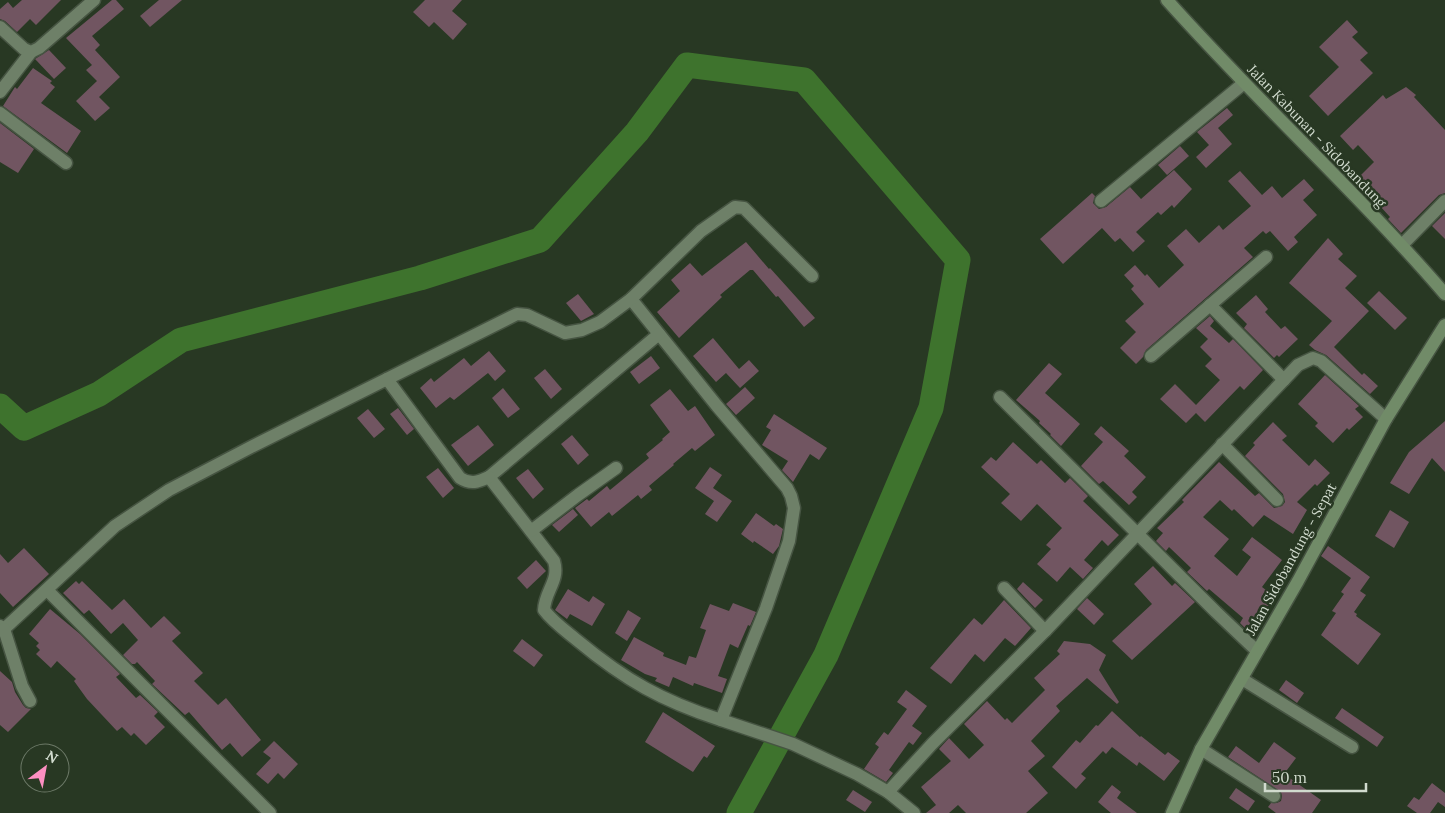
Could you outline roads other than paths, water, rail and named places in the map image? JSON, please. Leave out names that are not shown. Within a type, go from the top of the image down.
[{"type":"street","points":[[0,92],[30,52],[39,48],[94,0]]},
{"type":"street","name":"Jalan Kabunan - Sidobandung","points":[[1167,0],[1244,83],[1402,245],[1445,294]]},
{"type":"street","points":[[0,28],[30,52]]},
{"type":"street","points":[[1101,201],[1244,83]]},
{"type":"street","points":[[0,113],[66,163]]},
{"type":"street","points":[[1402,245],[1445,201]]},
{"type":"street","points":[[30,701],[22,686],[2,628],[47,590],[115,526],[161,495],[251,447],[517,314],[527,315],[566,333],[582,330],[600,322],[631,300],[701,231],[738,206],[744,208],[812,276]]},
{"type":"street","points":[[1151,356],[1266,257]]},
{"type":"street","points":[[631,300],[717,406],[787,488],[794,508],[789,541],[766,608],[721,720]]},
{"type":"street","points":[[1210,305],[1284,380]]},
{"type":"street","name":"Jalan Sidobandung - Sepat","points":[[1172,813],[1201,749],[1258,651],[1386,420],[1442,330]]},
{"type":"street","points":[[387,379],[460,478],[466,482],[475,483],[489,477],[659,334]]},
{"type":"street","points":[[888,792],[932,744],[1045,631],[1298,365],[1313,358],[1320,362],[1386,420]]},
{"type":"street","points":[[1000,397],[1258,651]]},
{"type":"street","points":[[1222,444],[1277,500]]},
{"type":"street","points":[[532,531],[616,468]]},
{"type":"street","points":[[489,477],[554,561],[557,570],[555,581],[545,599],[544,610],[582,645],[632,682],[687,709],[765,733],[793,744],[857,774],[888,792],[901,809],[914,813]]},
{"type":"street","points":[[1004,588],[1045,631]]},
{"type":"street","points":[[47,590],[270,813]]},
{"type":"street","points":[[1242,679],[1352,747]]},
{"type":"street","points":[[1201,749],[1274,796]]},
{"type":"waterway","points":[[0,406],[24,428],[99,394],[181,340],[420,278],[540,240],[637,132],[687,65],[804,80],[958,260],[931,408],[826,655],[739,813]]}]
